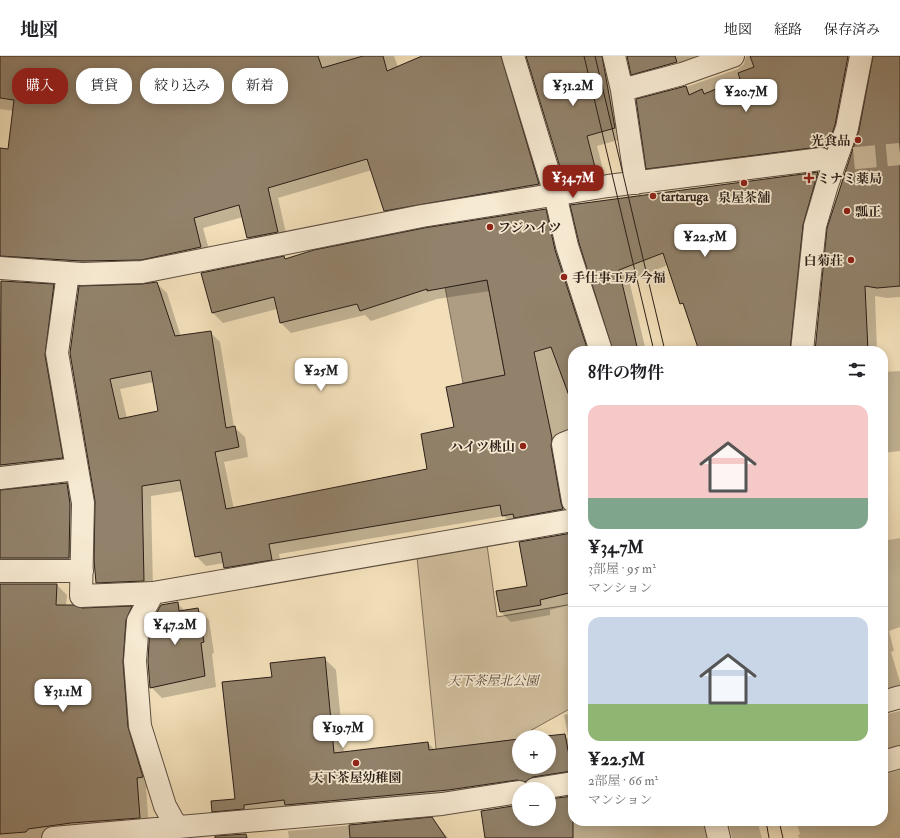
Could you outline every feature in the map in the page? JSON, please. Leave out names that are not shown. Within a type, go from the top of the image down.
[{"type":"street","points":[[513,56],[554,194],[567,246],[599,346]]},
{"type":"street","points":[[614,56],[622,90],[636,182]]},
{"type":"street","points":[[622,90],[682,74],[732,56]]},
{"type":"street","points":[[803,346],[815,226],[827,185],[847,128],[862,56]]},
{"type":"street","points":[[0,268],[68,273],[142,272],[422,216],[554,194],[636,182],[821,159]]},
{"type":"street","points":[[68,273],[57,353],[83,503],[81,596],[153,593],[568,521]]},
{"type":"street","points":[[568,442],[563,444],[568,472]]},
{"type":"street","points":[[0,478],[77,468]]},
{"type":"street","points":[[0,571],[82,570]]},
{"type":"street","points":[[153,593],[138,620],[135,661],[140,726],[165,806],[176,826]]},
{"type":"street","points":[[888,701],[900,697]]},
{"type":"street","points":[[888,761],[900,757]]},
{"type":"street","points":[[556,786],[568,784]]},
{"type":"street","points":[[53,838],[116,835],[176,826],[442,804],[512,793]]},
{"type":"street","points":[[716,826],[719,838]]},
{"type":"green space","name":"天下茶屋北公園","points":[[487,545],[497,617],[568,605],[568,710],[532,730],[512,730],[512,749],[440,788],[417,557]]},
{"type":"shaded area","points":[[487,280],[505,375],[463,383],[445,287]]},
{"type":"building","points":[[0,56],[318,56],[322,68],[363,56],[383,56],[387,71],[422,56],[501,56],[539,184],[384,211],[367,159],[268,188],[278,232],[247,238],[239,205],[194,218],[201,247],[141,260],[82,261],[0,256],[0,148],[8,149],[14,104],[68,104],[68,68],[12,68],[12,100],[0,98]]},
{"type":"building","points":[[526,56],[602,56],[615,128],[587,136],[597,175],[564,180]]},
{"type":"building","points":[[627,56],[675,56],[677,62],[631,75]]},
{"type":"building","points":[[750,56],[848,56],[835,125],[827,148],[819,147],[646,169],[636,99],[686,86],[689,95],[702,89],[704,94],[740,79],[738,73],[754,67]]},
{"type":"building","points":[[873,56],[900,56],[900,286],[877,288],[865,286],[868,346],[815,346],[827,228],[859,130]]},
{"type":"building","points":[[818,172],[803,225],[791,346],[697,346],[683,303],[680,304],[663,253],[619,270],[637,346],[611,346],[579,243],[570,205]]},
{"type":"building","points":[[546,209],[555,250],[586,346],[568,346],[568,393],[551,347],[534,352],[552,438],[551,446],[563,509],[514,518],[513,514],[502,516],[500,505],[269,544],[272,560],[224,568],[221,552],[195,557],[180,480],[142,486],[144,581],[96,583],[94,560],[95,501],[70,353],[79,286],[142,284],[157,282],[175,336],[211,331],[226,428],[235,426],[239,447],[215,452],[226,509],[427,469],[421,434],[454,427],[446,387],[505,375],[487,280],[427,291],[427,289],[360,311],[357,304],[280,323],[274,297],[212,313],[201,273],[284,256],[285,259],[314,250],[424,228]],"holes":[[[151,371],[158,411],[119,419],[110,379]]]},
{"type":"building","points":[[1,281],[54,284],[45,355],[63,458],[0,465]]},
{"type":"building","points":[[67,483],[70,504],[69,558],[0,558],[0,490]]},
{"type":"building","points":[[568,534],[568,593],[540,600],[541,605],[500,612],[496,591],[527,586],[519,542]]},
{"type":"building","points":[[0,584],[57,584],[56,605],[73,605],[82,608],[132,606],[126,620],[123,662],[128,727],[143,777],[137,778],[140,818],[71,823],[28,829],[26,832],[0,834]]},
{"type":"building","points":[[178,602],[179,611],[198,608],[204,642],[201,643],[205,676],[150,688],[148,661],[150,625],[161,605]]},
{"type":"building","points":[[325,657],[334,753],[428,742],[429,750],[512,740],[512,774],[553,774],[533,777],[525,782],[517,780],[448,790],[285,805],[284,800],[244,805],[244,809],[212,812],[211,801],[235,799],[222,682],[272,677],[270,663]]},
{"type":"building","points":[[565,734],[568,750],[568,772],[556,773],[556,735]]},
{"type":"building","points":[[568,797],[568,826],[573,826],[573,838],[485,838],[481,811],[512,806],[512,826],[556,826],[556,798]]},
{"type":"building","points":[[432,817],[446,838],[350,838],[349,825]]},
{"type":"building","points":[[246,834],[247,838],[215,838],[215,836]]},
{"type":"tunnel","points":[[821,159],[835,160],[900,154]]},
{"type":"tram line","points":[[584,56],[653,346]]},
{"type":"tram line","points":[[595,56],[664,346]]},
{"type":"tram line","points":[[767,826],[769,838]]},
{"type":"tram line","points":[[780,826],[783,838]]},
{"type":"place","name":"光食品","points":[[858,140]]},
{"type":"place","name":"ミナミ薬局","points":[[809,178]]},
{"type":"place","name":"泉屋茶舗","points":[[744,183]]},
{"type":"place","name":"tartaruga","points":[[653,196]]},
{"type":"place","name":"瓢正","points":[[847,211]]},
{"type":"place","name":"フジハイツ","points":[[490,227]]},
{"type":"place","name":"白菊荘","points":[[851,260]]},
{"type":"place","name":"手仕事工房 今福","points":[[564,277]]},
{"type":"place","name":"ハイツ桃山","points":[[523,446]]},
{"type":"place","name":"天下茶屋幼稚園","points":[[356,763]]}]
